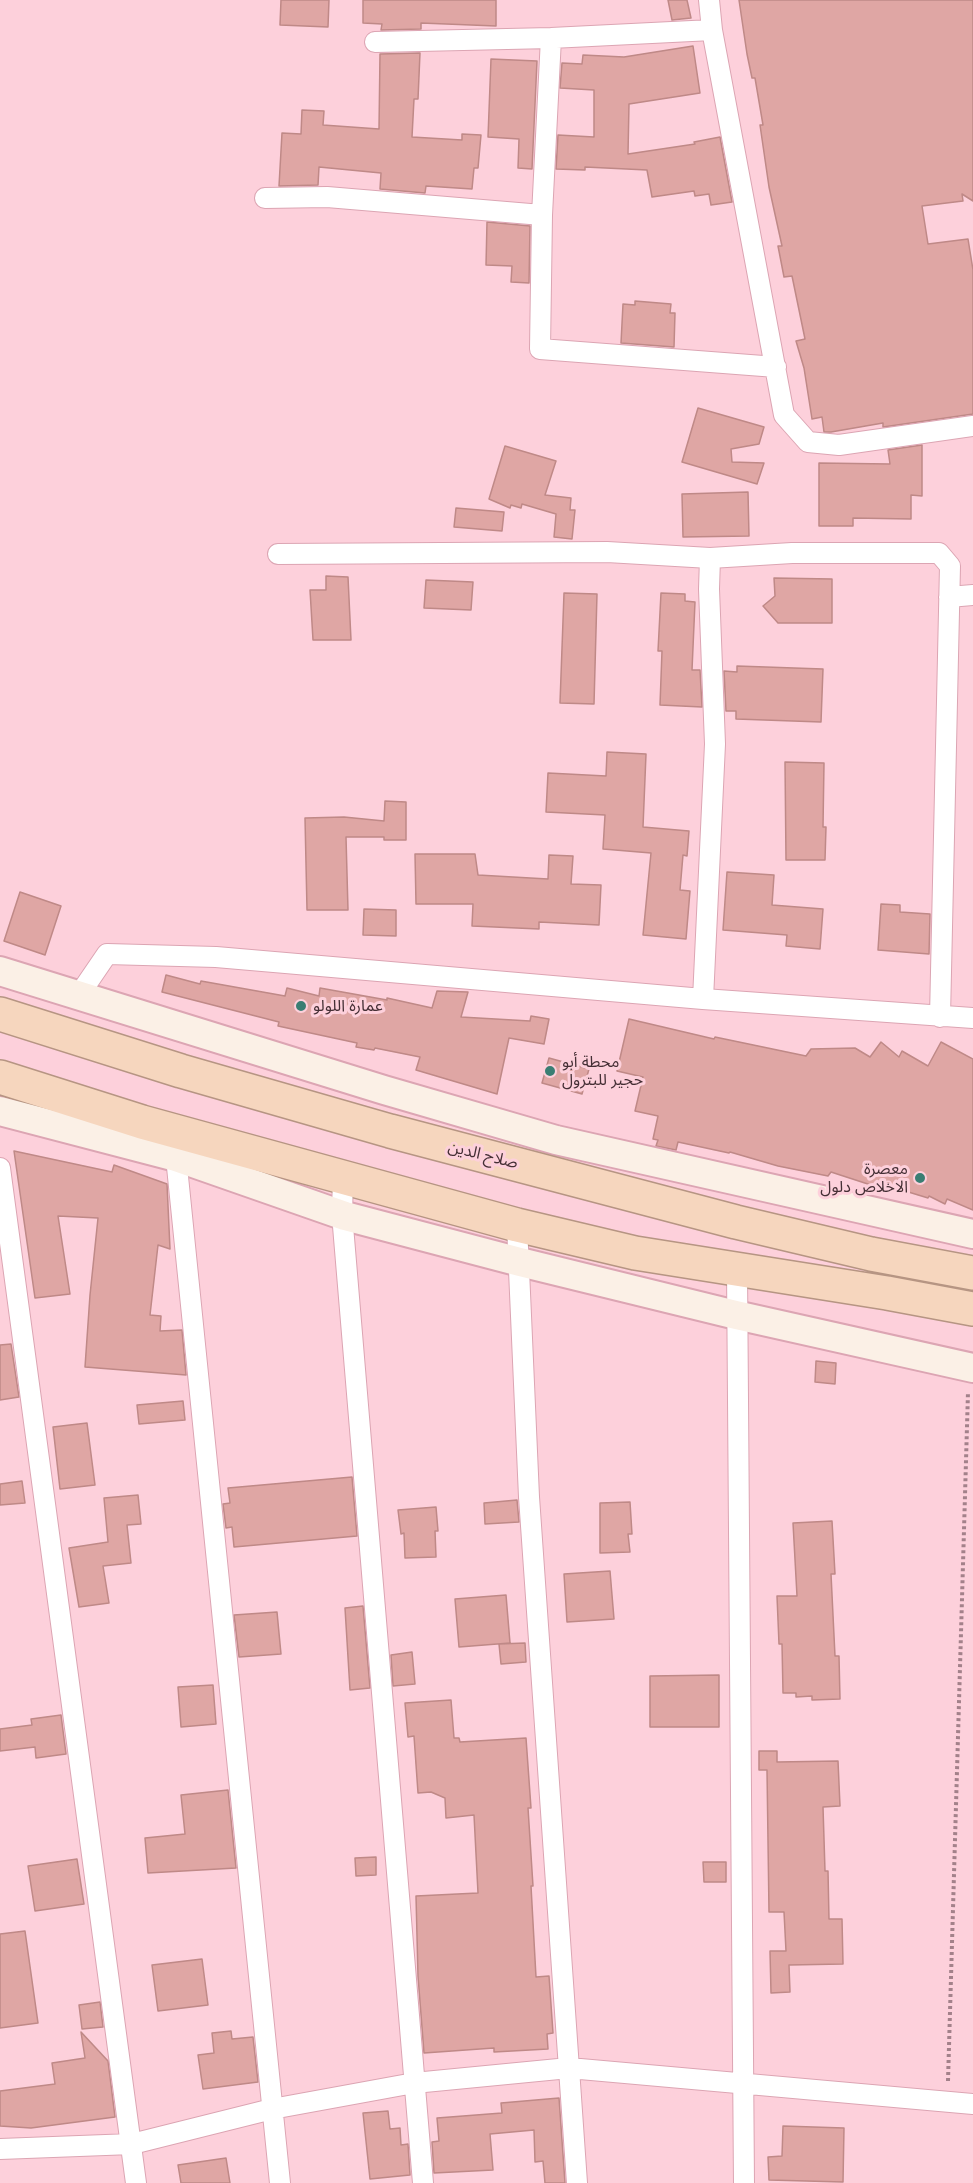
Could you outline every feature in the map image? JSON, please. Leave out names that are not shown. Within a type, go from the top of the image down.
[{"type":"highway","name":"صلاح الدين","points":[[0,1014],[181,1071],[390,1131],[736,1222],[871,1254],[973,1274]]},
{"type":"highway","points":[[0,1077],[142,1122],[517,1225],[635,1252],[973,1309]]},
{"type":"main road","points":[[0,971],[384,1090],[556,1140],[973,1234]]},
{"type":"main road","points":[[0,1111],[176,1157],[342,1214],[520,1262],[736,1315],[971,1367]]},
{"type":"street","points":[[709,0],[712,30],[784,415],[808,442],[839,445],[973,426]]},
{"type":"street","points":[[375,42],[551,38],[712,30]]},
{"type":"street","points":[[551,38],[542,215],[540,349],[776,367]]},
{"type":"street","points":[[265,198],[327,197],[542,215]]},
{"type":"street","points":[[278,554],[607,552],[710,558],[792,552],[939,553],[950,566],[940,1017]]},
{"type":"street","points":[[704,999],[716,744],[709,588],[710,558]]},
{"type":"street","points":[[949,597],[973,595]]},
{"type":"street","points":[[79,995],[107,954],[216,957],[704,999],[973,1018]]},
{"type":"street","points":[[176,1157],[280,2183]]},
{"type":"street","points":[[0,1168],[136,2183]]},
{"type":"street","points":[[343,1177],[342,1214],[423,2183]]},
{"type":"street","points":[[517,1225],[529,1497],[577,2183]]},
{"type":"street","points":[[737,1269],[744,2183]]},
{"type":"street","points":[[0,2148],[132,2144],[272,2109],[414,2083],[569,2068],[973,2103]]},
{"type":"path","points":[[947,2102],[971,1367]]},
{"type":"building","points":[[281,0],[329,0],[328,27],[280,25]]},
{"type":"building","points":[[363,0],[496,0],[496,26],[421,23],[421,29],[381,30],[382,24],[363,23]]},
{"type":"building","points":[[668,0],[687,0],[691,18],[672,20]]},
{"type":"building","points":[[739,0],[973,0],[973,201],[962,194],[963,201],[922,206],[928,244],[968,239],[973,270],[973,414],[883,427],[883,423],[831,432],[824,432],[822,417],[812,419],[804,368],[796,341],[805,339],[792,276],[784,277],[778,246],[782,246],[769,187],[760,125],[763,125],[755,78],[752,78],[747,54]]},
{"type":"building","points":[[693,46],[700,93],[629,104],[628,154],[695,144],[694,142],[720,137],[732,202],[711,205],[709,194],[695,196],[694,191],[652,197],[647,170],[585,167],[585,170],[556,169],[558,135],[594,137],[594,90],[560,88],[562,63],[582,64],[583,55],[624,57]]},
{"type":"building","points":[[420,53],[418,99],[414,99],[412,137],[462,140],[462,134],[481,135],[478,168],[474,168],[472,189],[426,186],[425,193],[380,189],[381,173],[319,167],[318,185],[279,186],[282,133],[301,134],[302,110],[324,111],[323,125],[379,129],[380,54]]},
{"type":"building","points":[[491,59],[537,61],[532,169],[518,168],[519,139],[488,137]]},
{"type":"building","points":[[487,222],[530,226],[529,283],[511,282],[512,266],[486,265]]},
{"type":"building","points":[[635,301],[671,304],[670,313],[675,313],[674,347],[621,343],[623,304],[635,305]]},
{"type":"building","points":[[698,408],[764,427],[759,444],[731,449],[732,462],[764,463],[757,484],[682,462]]},
{"type":"building","points":[[922,445],[922,496],[911,495],[911,519],[853,518],[853,526],[819,526],[819,463],[890,464],[888,450]]},
{"type":"building","points":[[505,446],[556,461],[545,495],[571,498],[570,510],[575,510],[572,539],[554,537],[556,514],[522,504],[521,508],[511,505],[510,508],[489,499]]},
{"type":"building","points":[[748,492],[749,536],[683,537],[682,494]]},
{"type":"building","points":[[456,508],[504,512],[502,531],[454,527]]},
{"type":"building","points":[[326,576],[348,577],[351,640],[313,640],[310,590],[326,590]]},
{"type":"building","points":[[774,578],[832,579],[832,623],[778,623],[763,606],[775,596]]},
{"type":"building","points":[[426,580],[473,582],[471,610],[424,608]]},
{"type":"building","points":[[564,593],[597,594],[594,704],[560,703]]},
{"type":"building","points":[[661,593],[685,594],[685,601],[695,602],[692,670],[700,670],[702,707],[660,705],[662,651],[658,651]]},
{"type":"building","points":[[737,666],[823,669],[821,722],[736,719],[736,711],[726,711],[724,671],[737,672]]},
{"type":"building","points":[[607,752],[646,754],[643,827],[689,831],[687,856],[683,855],[680,890],[690,891],[686,939],[643,935],[651,853],[603,849],[605,815],[546,812],[548,773],[606,776]]},
{"type":"building","points":[[785,762],[824,763],[825,860],[786,860]]},
{"type":"building","points":[[385,801],[406,802],[406,840],[384,840],[384,837],[346,837],[348,910],[307,910],[305,818],[344,817],[384,821]]},
{"type":"building","points":[[415,854],[475,854],[478,875],[548,879],[549,855],[573,856],[571,884],[601,885],[599,925],[539,922],[539,929],[472,926],[473,904],[416,904]]},
{"type":"building","points":[[727,872],[774,875],[772,905],[823,909],[820,949],[786,946],[787,935],[723,930]]},
{"type":"building","points":[[20,892],[61,906],[45,955],[4,941]]},
{"type":"building","points":[[881,904],[900,905],[900,912],[930,914],[929,954],[878,950]]},
{"type":"building","points":[[364,909],[396,910],[396,936],[363,935]]},
{"type":"building","points":[[166,975],[200,984],[201,981],[285,996],[287,988],[319,996],[320,988],[387,1000],[387,998],[432,1008],[437,991],[468,992],[461,1017],[530,1021],[531,1016],[549,1019],[544,1044],[509,1038],[497,1094],[416,1070],[420,1057],[375,1048],[374,1050],[356,1047],[357,1043],[278,1026],[279,1022],[162,992]]},
{"type":"building","points":[[629,1019],[714,1039],[715,1037],[806,1056],[811,1049],[855,1048],[870,1057],[881,1042],[899,1057],[902,1051],[928,1066],[941,1042],[973,1059],[973,1210],[947,1199],[945,1204],[929,1196],[928,1198],[879,1183],[877,1187],[831,1172],[828,1176],[678,1142],[676,1150],[656,1146],[658,1140],[653,1139],[658,1116],[635,1111],[643,1077],[617,1071]]},
{"type":"building","points":[[549,1058],[589,1069],[582,1094],[542,1083]]},
{"type":"building","points":[[14,1151],[112,1172],[114,1165],[167,1184],[170,1249],[158,1245],[150,1315],[161,1316],[160,1331],[182,1330],[186,1375],[85,1367],[98,1218],[58,1216],[70,1294],[35,1298]]},
{"type":"building","points":[[11,1344],[19,1397],[0,1400],[0,1345]]},
{"type":"building","points":[[816,1361],[836,1363],[835,1384],[815,1382]]},
{"type":"building","points":[[183,1401],[185,1420],[139,1424],[137,1405]]},
{"type":"building","points":[[87,1423],[95,1485],[60,1489],[53,1427]]},
{"type":"building","points":[[352,1477],[357,1536],[234,1547],[232,1527],[226,1528],[223,1504],[230,1503],[228,1488]]},
{"type":"building","points":[[22,1481],[25,1503],[0,1505],[0,1484]]},
{"type":"building","points":[[138,1495],[141,1524],[127,1525],[131,1563],[103,1566],[109,1603],[79,1607],[69,1548],[108,1542],[104,1498]]},
{"type":"building","points":[[517,1500],[519,1522],[485,1524],[484,1503]]},
{"type":"building","points":[[630,1502],[632,1534],[628,1534],[630,1552],[600,1553],[600,1503]]},
{"type":"building","points":[[436,1507],[438,1531],[435,1531],[436,1557],[405,1558],[404,1533],[401,1534],[398,1510]]},
{"type":"building","points":[[832,1521],[835,1574],[831,1574],[835,1656],[839,1656],[840,1699],[812,1700],[812,1696],[796,1697],[796,1693],[783,1693],[782,1644],[779,1644],[777,1596],[797,1596],[793,1523]]},
{"type":"building","points":[[610,1571],[614,1619],[567,1622],[564,1574]]},
{"type":"building","points":[[506,1595],[510,1643],[459,1647],[455,1599]]},
{"type":"building","points":[[363,1606],[370,1688],[350,1690],[345,1608]]},
{"type":"building","points":[[277,1612],[281,1654],[239,1657],[234,1615]]},
{"type":"building","points":[[525,1643],[526,1662],[501,1664],[499,1644]]},
{"type":"building","points":[[412,1652],[415,1684],[393,1686],[391,1655]]},
{"type":"building","points":[[719,1675],[719,1727],[650,1727],[650,1676]]},
{"type":"building","points":[[213,1685],[216,1724],[181,1727],[178,1687]]},
{"type":"building","points":[[451,1700],[454,1738],[459,1738],[460,1742],[526,1738],[531,1808],[528,1808],[536,1977],[549,1976],[553,2033],[547,2034],[548,2049],[494,2052],[494,2048],[424,2053],[418,1976],[416,1896],[478,1893],[474,1815],[446,1818],[445,1798],[431,1792],[418,1793],[414,1736],[408,1737],[405,1703]]},
{"type":"building","points":[[61,1715],[66,1754],[36,1758],[35,1747],[0,1751],[0,1729],[32,1725],[31,1719]]},
{"type":"building","points":[[759,1751],[777,1751],[777,1762],[838,1761],[840,1806],[823,1807],[829,1919],[842,1919],[843,1964],[789,1965],[790,1992],[771,1993],[770,1951],[786,1951],[784,1912],[769,1912],[767,1770],[759,1770]]},
{"type":"building","points":[[228,1790],[236,1868],[148,1873],[145,1838],[185,1834],[181,1795]]},
{"type":"building","points":[[376,1857],[376,1875],[356,1876],[355,1858]]},
{"type":"building","points":[[77,1859],[84,1904],[35,1911],[28,1866]]},
{"type":"building","points":[[703,1862],[726,1862],[726,1882],[704,1882]]},
{"type":"building","points":[[25,1931],[38,2023],[0,2028],[0,1934]]},
{"type":"building","points":[[202,1959],[208,2005],[158,2011],[152,1965]]},
{"type":"building","points":[[100,2002],[103,2027],[82,2029],[79,2005]]},
{"type":"building","points":[[231,2031],[232,2039],[253,2037],[258,2082],[203,2089],[198,2055],[214,2053],[212,2033]]},
{"type":"building","points":[[81,2032],[108,2061],[115,2117],[31,2128],[0,2126],[0,2091],[55,2084],[52,2063],[85,2058]]},
{"type":"building","points":[[559,2098],[565,2183],[545,2183],[543,2161],[535,2162],[534,2130],[490,2134],[493,2170],[434,2173],[432,2142],[439,2141],[437,2118],[502,2113],[501,2103]]},
{"type":"building","points":[[388,2111],[390,2129],[400,2128],[401,2145],[408,2144],[410,2175],[370,2179],[363,2113]]},
{"type":"building","points":[[783,2126],[844,2128],[843,2182],[769,2180],[768,2157],[782,2156]]},
{"type":"building","points":[[226,2158],[230,2183],[181,2183],[178,2165]]},
{"type":"place","name":"عمارة اللولو","points":[[301,1006]]},
{"type":"place","name":"محطة أبو حجير للبترول","points":[[550,1071]]},
{"type":"place","name":"معصرة الاخلاص دلول","points":[[920,1178]]}]
